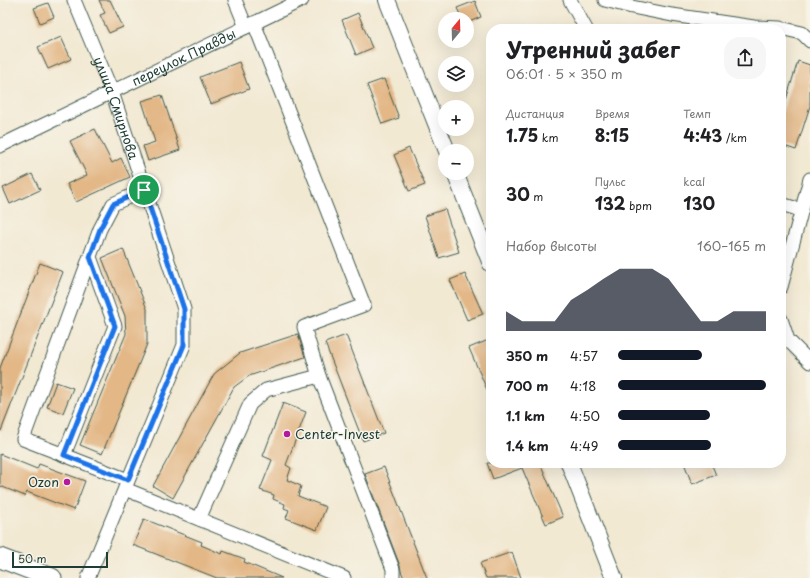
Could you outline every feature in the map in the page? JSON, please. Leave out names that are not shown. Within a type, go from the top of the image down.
[{"type":"highway","points":[[0,558],[52,578]]},
{"type":"main road","points":[[387,0],[444,144]]},
{"type":"main road","points":[[458,180],[486,251]]},
{"type":"main road","points":[[571,468],[614,578]]},
{"type":"street","name":"улица Смирнова","points":[[74,0],[112,92],[184,309],[184,345],[88,578]]},
{"type":"street","points":[[235,0],[250,25],[364,305],[304,327],[319,376],[393,569],[393,578]]},
{"type":"street","name":"переулок Правды","points":[[0,146],[302,0]]},
{"type":"street","points":[[570,0],[583,24]]},
{"type":"street","points":[[605,0],[672,16],[732,24]]},
{"type":"street","points":[[786,29],[802,33],[810,41]]},
{"type":"street","points":[[786,268],[810,179]]},
{"type":"street","points":[[144,190],[113,204],[100,229],[23,439],[64,455],[199,519],[344,578]]},
{"type":"street","points":[[786,206],[801,210]]},
{"type":"street","points":[[64,455],[115,326],[90,257]]},
{"type":"street","points":[[786,342],[810,362]]},
{"type":"street","points":[[199,519],[250,404],[266,390],[319,376]]},
{"type":"building","points":[[99,0],[110,0],[123,27],[109,33],[100,15],[105,13]]},
{"type":"building","points":[[475,1],[481,17],[474,20],[474,12],[459,12],[457,8]]},
{"type":"building","points":[[48,3],[54,17],[40,23],[34,8]]},
{"type":"building","points":[[358,13],[372,48],[356,55],[342,20]]},
{"type":"building","points":[[61,37],[71,59],[48,69],[38,47]]},
{"type":"building","points":[[798,61],[810,65],[810,106],[796,150],[786,147],[786,100]]},
{"type":"building","points":[[239,62],[249,89],[211,104],[200,77]]},
{"type":"building","points":[[384,79],[399,118],[382,124],[367,85]]},
{"type":"building","points":[[162,95],[180,150],[148,161],[143,146],[155,142],[142,101]]},
{"type":"building","points":[[95,129],[112,163],[121,158],[130,177],[76,202],[67,184],[87,175],[70,141]]},
{"type":"building","points":[[409,148],[425,185],[409,191],[394,155]]},
{"type":"building","points":[[32,174],[40,190],[10,204],[3,188]]},
{"type":"building","points":[[445,209],[459,252],[439,258],[425,216]]},
{"type":"building","points":[[123,249],[147,309],[147,344],[102,454],[80,445],[126,334],[125,316],[102,258]]},
{"type":"building","points":[[40,263],[63,272],[0,431],[0,368]]},
{"type":"building","points":[[465,274],[483,314],[467,320],[450,280]]},
{"type":"building","points":[[298,334],[305,357],[249,376],[234,387],[173,498],[153,486],[214,374],[240,353]]},
{"type":"building","points":[[346,335],[384,433],[363,441],[325,343]]},
{"type":"building","points":[[486,341],[486,387],[469,348]]},
{"type":"building","points":[[56,382],[73,388],[63,413],[47,407]]},
{"type":"building","points":[[283,403],[306,412],[286,465],[291,468],[287,480],[301,486],[298,496],[326,507],[317,530],[286,518],[289,510],[284,508],[285,504],[273,499],[274,495],[260,490],[272,460],[263,456]]},
{"type":"building","points":[[0,454],[37,469],[39,464],[85,481],[74,510],[27,492],[25,496],[0,486]]},
{"type":"building","points":[[384,467],[427,578],[404,578],[401,571],[365,474]]},
{"type":"building","points":[[489,468],[522,468],[493,479]]},
{"type":"building","points":[[522,468],[542,468],[563,517],[546,524]]},
{"type":"building","points":[[686,468],[713,468],[716,475],[692,484]]},
{"type":"building","points":[[144,519],[202,542],[201,545],[222,554],[223,551],[245,559],[244,562],[282,578],[217,578],[133,545]]},
{"type":"building","points":[[512,552],[521,578],[486,578],[480,563]]},
{"type":"place","name":"Center-Invest","points":[[287,434]]},
{"type":"place","name":"Ozon","points":[[67,482]]},
{"type":"route","points":[[144,190],[184,309],[184,345],[128,480],[64,455],[115,326],[90,257],[100,229],[113,204],[144,190]]}]
